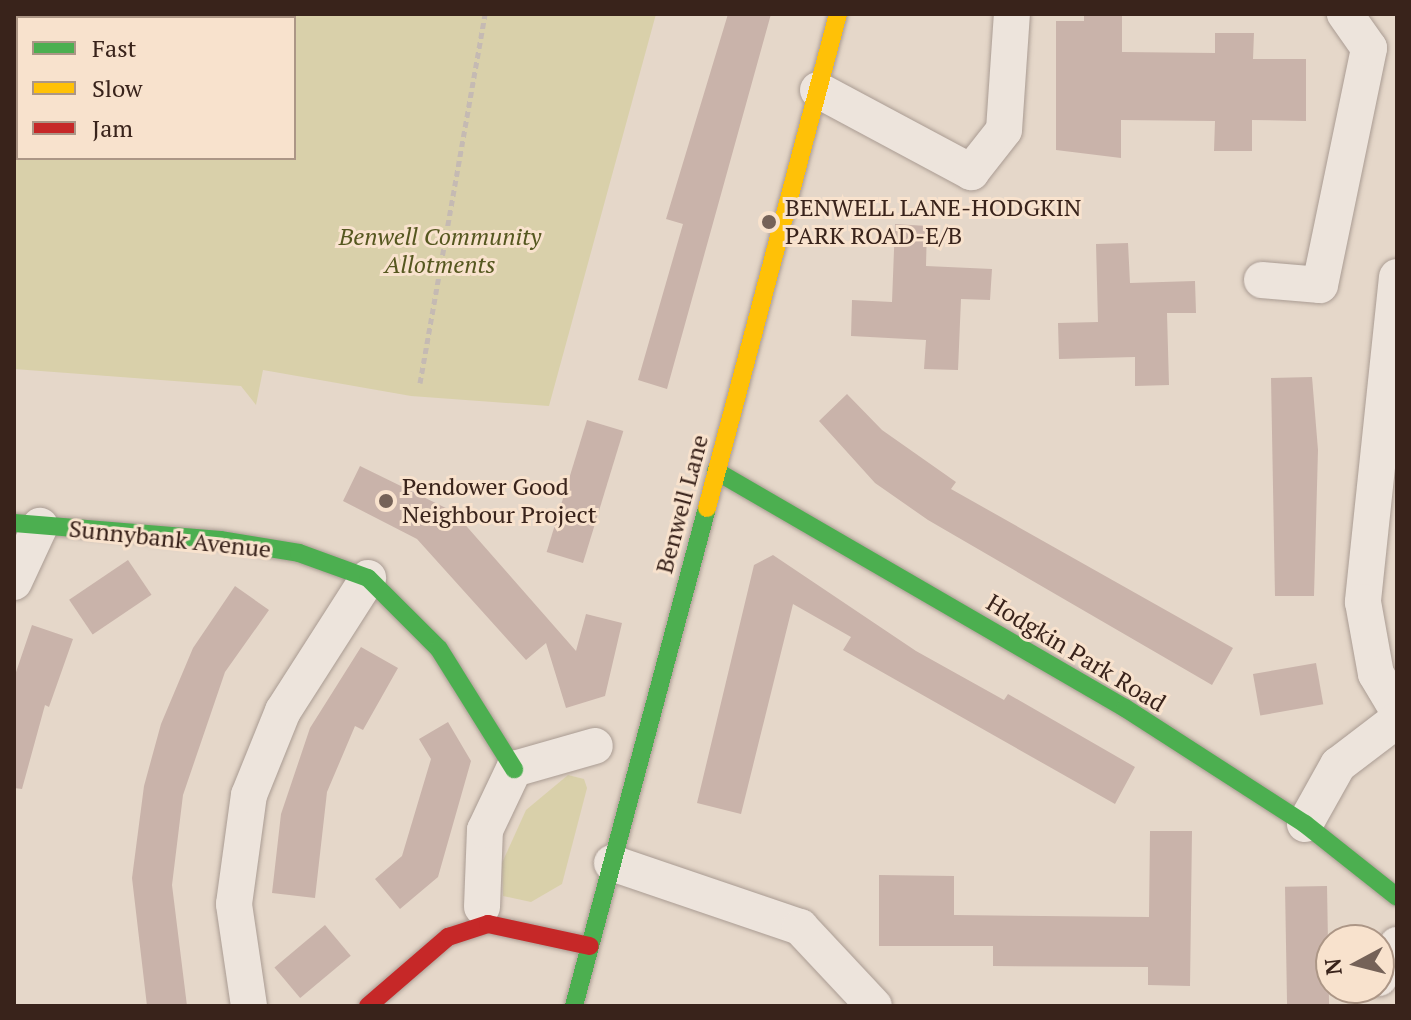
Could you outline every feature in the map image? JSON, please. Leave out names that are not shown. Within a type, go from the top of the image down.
[{"type":"street","name":"Benwell Lane","points":[[574,1006],[838,14]]},
{"type":"street","points":[[818,90],[971,172],[1004,130],[1012,14]]},
{"type":"street","points":[[1262,280],[1320,285],[1369,48],[1345,14]]},
{"type":"street","points":[[1397,277],[1363,602],[1376,674],[1397,709]]},
{"type":"street","name":"Hodgkin Park Road","points":[[716,471],[1125,708],[1305,824],[1397,897]]},
{"type":"street","points":[[14,582],[27,524]]},
{"type":"street","name":"Sunnybank Avenue","points":[[27,524],[220,540],[299,553],[368,578],[439,649],[514,769]]},
{"type":"street","points":[[249,1006],[234,904],[249,795],[283,711],[368,578]]},
{"type":"street","points":[[1305,824],[1338,765],[1397,720]]},
{"type":"street","points":[[482,907],[485,830],[514,769],[595,746]]},
{"type":"street","points":[[612,863],[800,927],[874,1006]]},
{"type":"street","points":[[368,1006],[448,937],[488,924],[590,946]]},
{"type":"path","points":[[420,383],[485,14]]},
{"type":"green space","name":"Benwell Community Allotments","points":[[14,14],[656,14],[549,406],[411,396],[263,370],[256,405],[241,386],[14,369]]},
{"type":"green space","points":[[568,775],[584,779],[587,788],[562,884],[531,902],[503,896],[502,863],[526,810]]},
{"type":"building","points":[[728,14],[771,14],[667,389],[638,380],[683,224],[666,219]]},
{"type":"building","points":[[1084,14],[1122,14],[1122,52],[1215,53],[1215,33],[1254,33],[1253,59],[1306,59],[1306,121],[1252,120],[1252,151],[1214,151],[1215,121],[1121,120],[1121,158],[1056,150],[1056,21],[1084,21]]},
{"type":"building","points":[[895,224],[927,226],[926,266],[992,269],[990,300],[961,299],[958,370],[924,369],[926,340],[851,336],[852,300],[892,302]]},
{"type":"building","points":[[1128,243],[1130,283],[1195,281],[1196,313],[1167,313],[1169,385],[1135,386],[1135,357],[1059,359],[1058,323],[1098,322],[1096,244]]},
{"type":"building","points":[[1312,377],[1318,450],[1314,596],[1275,596],[1271,378]]},
{"type":"building","points":[[847,394],[882,430],[956,482],[951,489],[1233,648],[1212,685],[928,520],[875,483],[819,421]]},
{"type":"building","points":[[587,420],[623,431],[583,563],[547,552]]},
{"type":"building","points":[[360,466],[454,512],[576,651],[586,614],[622,623],[605,696],[566,708],[546,643],[526,660],[417,539],[343,501]]},
{"type":"building","points":[[773,555],[916,651],[1004,700],[1008,694],[1135,767],[1115,804],[843,650],[851,637],[793,604],[741,814],[697,803],[754,565]]},
{"type":"building","points":[[128,560],[151,595],[93,635],[69,600]]},
{"type":"building","points":[[235,586],[269,610],[225,672],[183,795],[172,885],[187,1006],[147,1006],[132,878],[144,786],[161,724],[193,648]]},
{"type":"building","points":[[32,625],[73,639],[49,707],[45,705],[22,789],[14,788],[14,678]]},
{"type":"building","points":[[361,647],[398,668],[363,730],[355,726],[327,792],[315,898],[272,893],[281,814],[310,728]]},
{"type":"building","points":[[1316,663],[1323,704],[1260,715],[1253,674]]},
{"type":"building","points":[[448,722],[471,761],[438,877],[400,909],[375,879],[402,856],[431,759],[419,739]]},
{"type":"building","points":[[1150,831],[1192,831],[1190,986],[1148,985],[1148,967],[993,966],[993,946],[879,946],[879,875],[954,876],[954,915],[1149,917]]},
{"type":"building","points":[[1327,886],[1328,924],[1315,924],[1315,1004],[1329,1004],[1287,1006],[1285,887]]},
{"type":"building","points":[[325,925],[351,956],[300,998],[274,967]]},
{"type":"traffic: fast","points":[[716,471],[1125,708],[1305,824],[1397,897]]},
{"type":"traffic: fast","points":[[574,1006],[707,508]]},
{"type":"traffic: fast","points":[[14,523],[220,540],[299,553],[368,578],[439,649],[514,769]]},
{"type":"traffic: slow","points":[[707,508],[838,14]]},
{"type":"traffic: jam","points":[[368,1006],[448,937],[488,924],[590,946]]},
{"type":"place","name":"BENWELL LANE-HODGKIN PARK ROAD-E/B","points":[[769,222]]},
{"type":"place","name":"Pendower Good Neighbour Project","points":[[386,501]]}]
